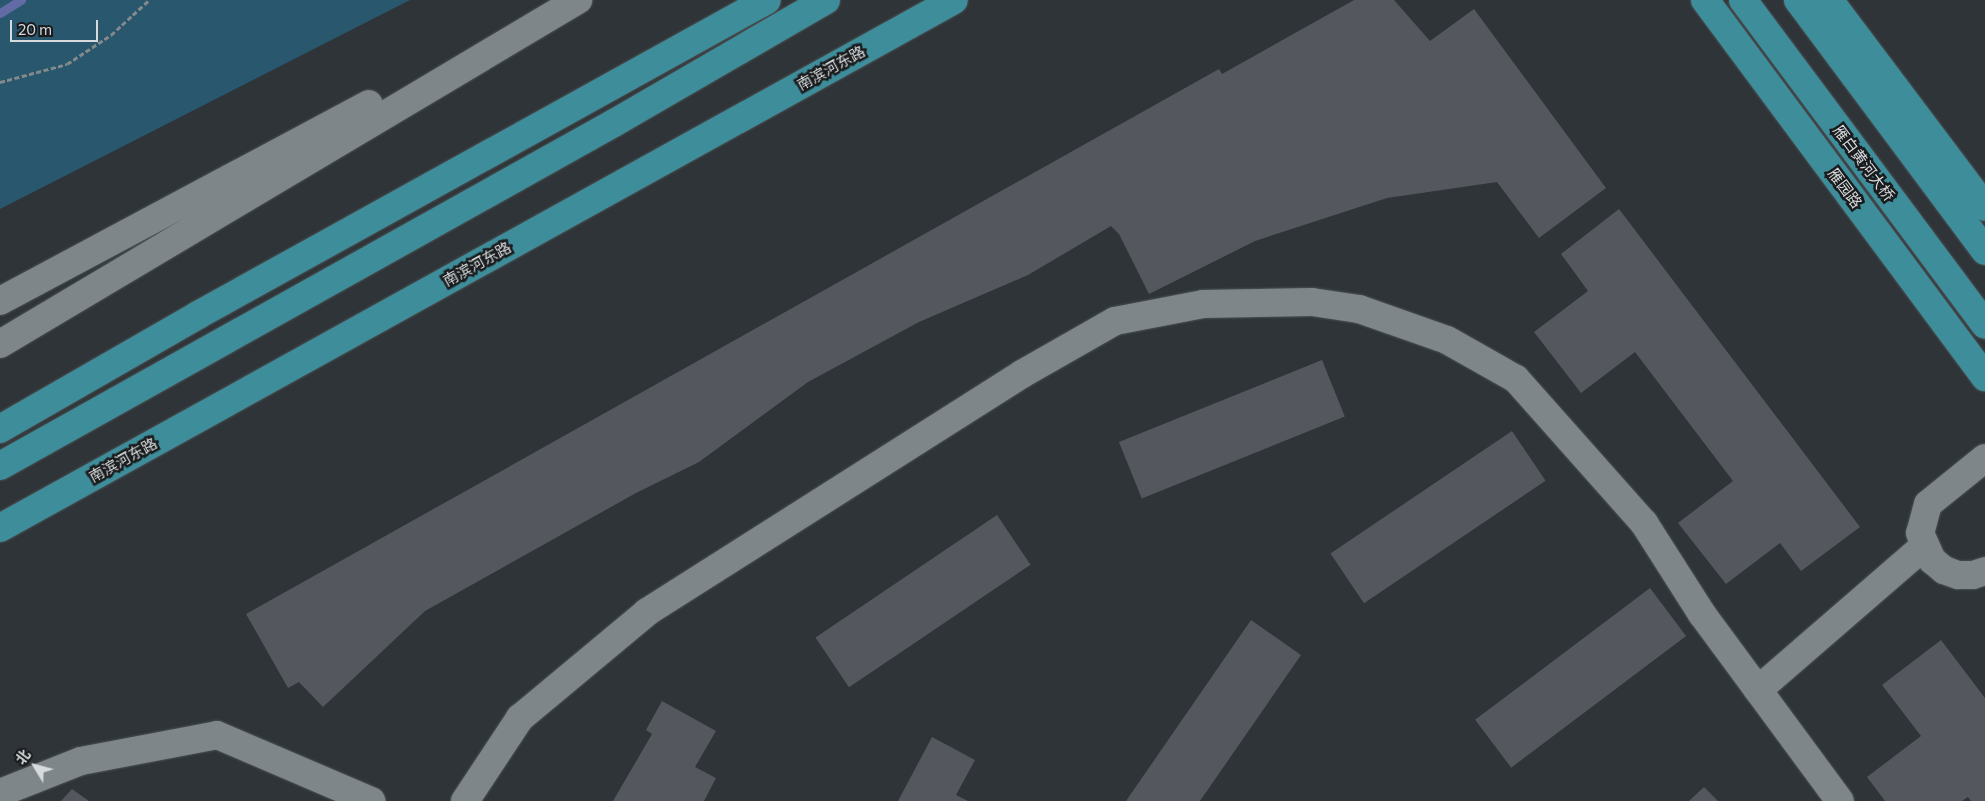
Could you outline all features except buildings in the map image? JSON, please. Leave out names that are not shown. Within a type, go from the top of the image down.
[{"type":"main road","points":[[0,429],[207,310],[766,0]]},
{"type":"main road","points":[[0,466],[614,123],[826,0]]},
{"type":"main road","name":"南滨河东路","points":[[0,528],[954,0]]},
{"type":"main road","name":"雁园路","points":[[1705,0],[1985,377]]},
{"type":"main road","name":"雁白黄河大桥","points":[[1743,0],[1985,326]]},
{"type":"main road","points":[[1798,0],[1985,251]]},
{"type":"main road","points":[[1829,0],[1985,207]]},
{"type":"street","points":[[0,301],[564,0]]},
{"type":"street","points":[[0,344],[578,0]]},
{"type":"street","points":[[464,801],[520,718],[646,612],[1022,374],[1115,321],[1203,304],[1312,302],[1360,309],[1446,340],[1516,380],[1644,523],[1702,614],[1840,801]]},
{"type":"street","points":[[1985,458],[1928,504],[1920,533],[1924,547],[1932,560],[1944,570],[1958,575],[1973,575],[1985,571]]},
{"type":"street","points":[[1758,690],[1924,547]]},
{"type":"street","points":[[0,793],[81,761],[217,736],[371,801]]},
{"type":"path","points":[[0,82],[67,64],[111,35],[149,0]]},
{"type":"shaded area","points":[[0,0],[410,0],[0,209]]},
{"type":"waterway","points":[[0,13],[21,0]]}]
